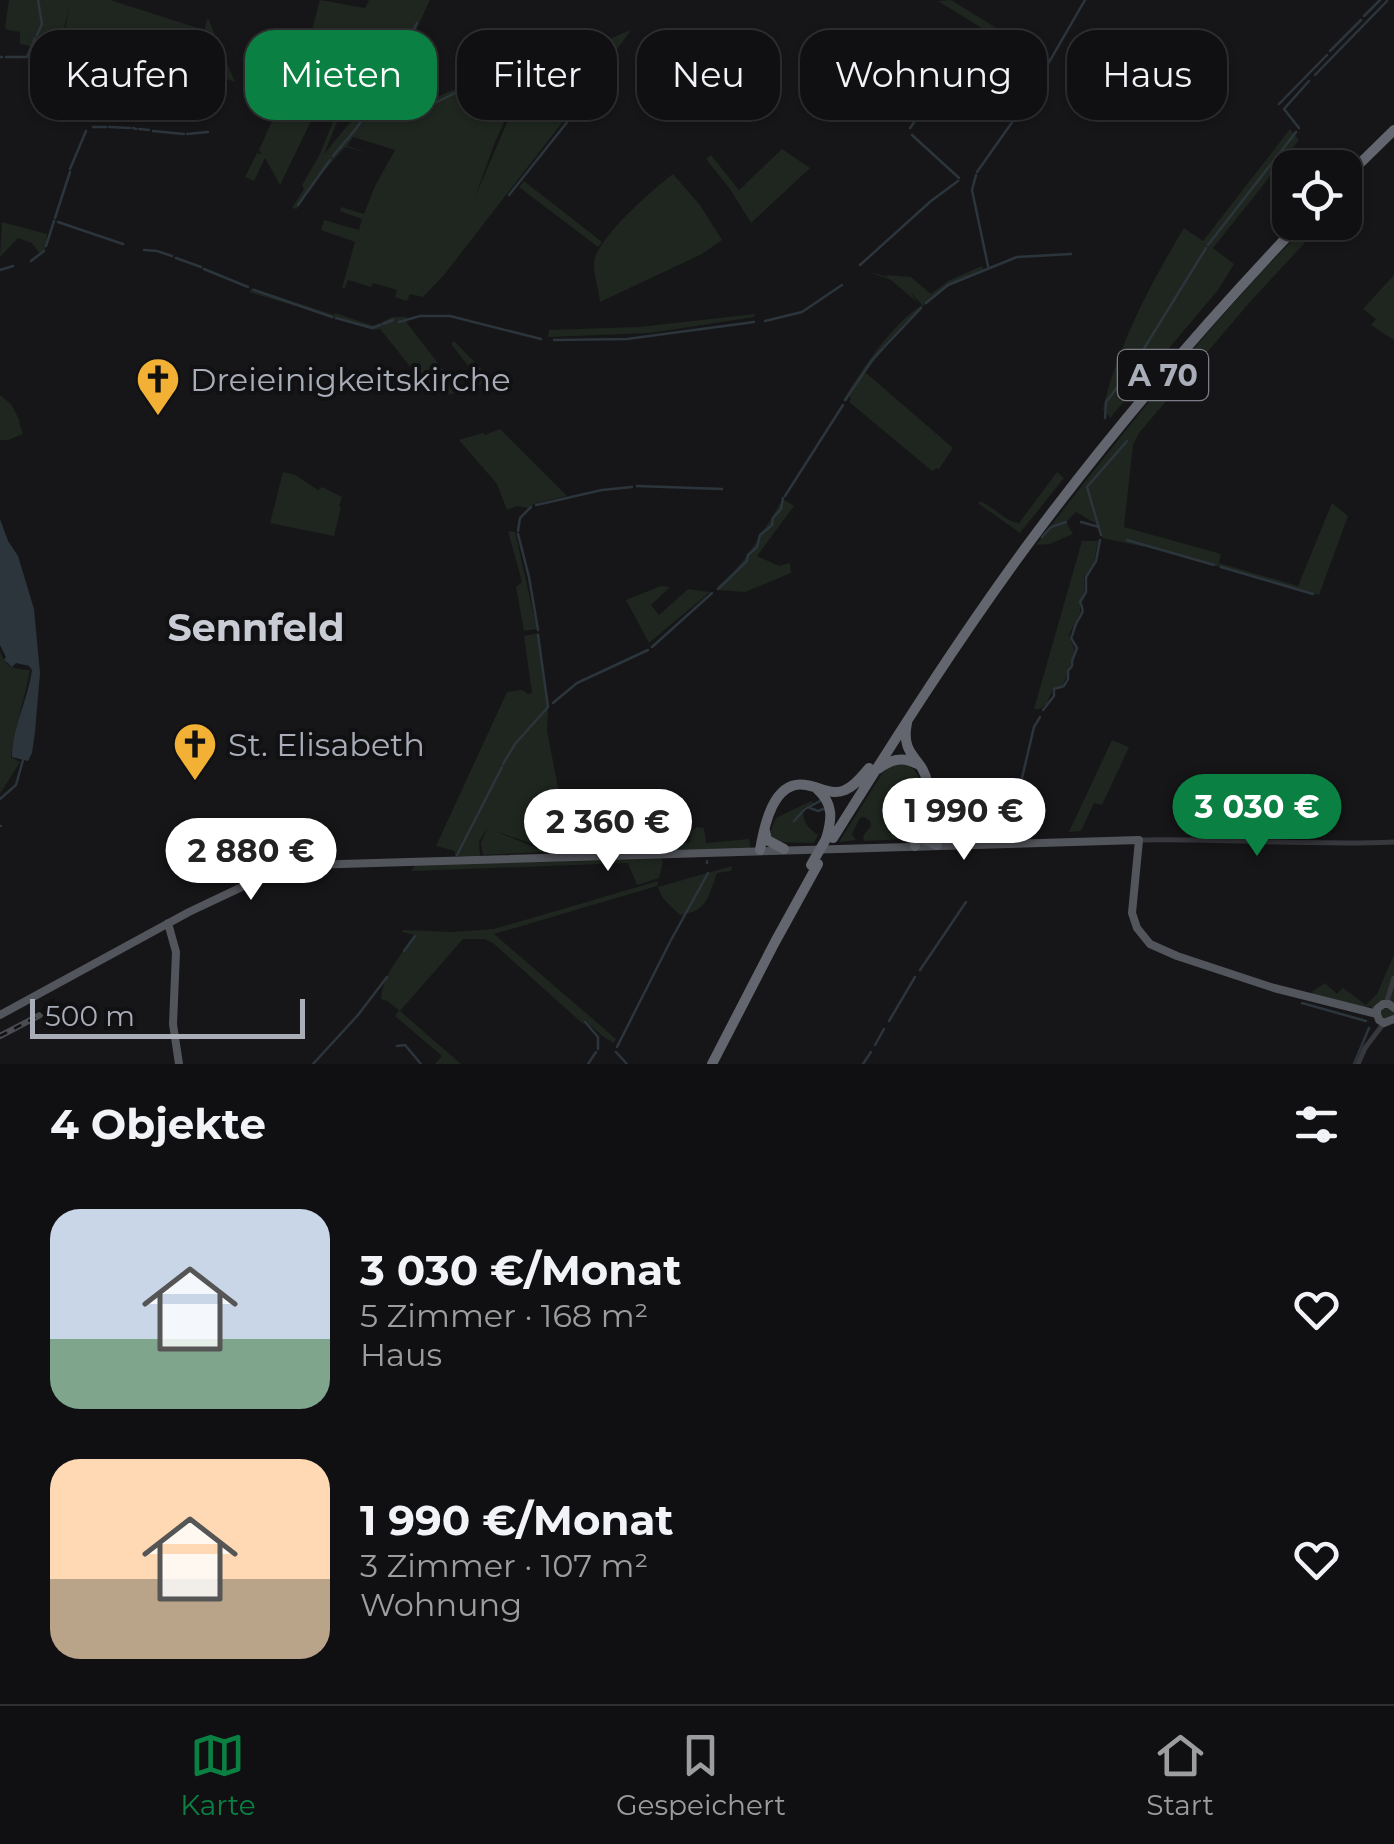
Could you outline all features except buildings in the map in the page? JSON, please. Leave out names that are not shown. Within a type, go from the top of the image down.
[{"type":"highway","points":[[1362,153],[1394,122]]},
{"type":"highway","points":[[1362,161],[1394,130]]},
{"type":"highway","name":"A 70","points":[[870,773],[1032,534],[1153,377],[1276,240]]},
{"type":"highway","name":"A 70","points":[[1032,534],[1166,371],[1285,240]]},
{"type":"highway","name":"A 70","points":[[709,1064],[760,956],[830,838],[953,639],[1022,548]]},
{"type":"highway","points":[[911,713],[905,737],[928,790],[915,846]]},
{"type":"highway","points":[[760,850],[775,801],[783,791],[800,784],[834,792],[845,790],[894,760],[908,760],[920,767]]},
{"type":"highway","points":[[816,788],[830,807],[830,838]]},
{"type":"highway","points":[[765,830],[767,840],[784,850]]},
{"type":"highway","points":[[918,831],[936,845]]},
{"type":"main road","points":[[0,1014],[168,922],[252,882],[310,864],[1139,840],[1133,917],[1150,944],[1224,972],[1376,1014]]},
{"type":"main road","points":[[1116,841],[1126,844],[1137,858]]},
{"type":"main road","points":[[168,922],[175,944],[172,1024],[179,1064]]},
{"type":"main road","points":[[150,932],[164,934],[175,944]]},
{"type":"main road","points":[[1390,1006],[1380,1006],[1376,1014],[1384,1023],[1394,1019]]},
{"type":"street","points":[[1139,840],[1394,842]]},
{"type":"street","points":[[1390,1006],[1394,978]]},
{"type":"street","points":[[1358,1064],[1384,1023]]},
{"type":"shaded area","points":[[9,0],[110,0],[204,30],[65,30],[69,7],[64,30],[30,30],[30,46],[20,44],[20,32],[5,27]]},
{"type":"shaded area","points":[[320,0],[365,8],[369,0],[430,0],[416,30],[312,30]]},
{"type":"shaded area","points":[[951,0],[1000,30],[985,30],[938,1]]},
{"type":"shaded area","points":[[631,30],[617,49],[617,36]]},
{"type":"shaded area","points":[[225,58],[235,82],[225,78]]},
{"type":"shaded area","points":[[457,88],[457,120],[505,120],[475,197],[508,120],[564,120],[444,275],[423,297],[410,294],[407,301],[395,297],[397,290],[373,283],[371,287],[348,280],[342,288],[355,242],[321,230],[324,220],[359,230],[362,219],[340,211],[341,207],[364,214],[395,150],[353,137],[347,146],[368,153],[345,147],[297,209],[292,208],[334,120],[338,120],[324,154],[352,120],[437,120],[437,97]]},
{"type":"shaded area","points":[[272,120],[312,120],[280,185],[265,158],[254,181],[245,177],[257,153],[262,154],[259,150]]},
{"type":"shaded area","points":[[1290,129],[1299,140],[1291,150],[1274,150]]},
{"type":"shaded area","points":[[782,149],[810,168],[751,223],[706,159],[711,155],[739,190]]},
{"type":"shaded area","points":[[1272,152],[1272,174],[1213,248],[1234,264],[1218,290],[1110,418],[1103,409],[1126,339],[1148,293],[1184,228],[1203,241]]},
{"type":"shaded area","points":[[673,174],[700,205],[722,240],[702,254],[600,302],[594,267],[597,252],[627,215]]},
{"type":"shaded area","points":[[524,181],[602,242],[598,247],[519,187]]},
{"type":"shaded area","points":[[2,222],[47,234],[45,250],[40,254],[32,243],[18,238],[0,257]]},
{"type":"shaded area","points":[[1293,240],[1307,240],[1139,433],[1133,445],[1124,527],[1221,554],[1219,563],[1298,586],[1332,503],[1348,516],[1319,595],[1164,551],[1102,538],[1100,526],[1076,512],[1066,522],[1073,534],[1050,544],[1036,545],[1168,379]]},
{"type":"shaded area","points":[[982,266],[984,271],[949,286],[923,306],[865,372],[953,448],[939,469],[932,471],[849,402],[851,398],[844,399],[889,335],[922,305],[891,280],[866,271],[888,277],[911,277],[931,294],[948,281]]},
{"type":"shaded area","points":[[1394,275],[1394,340],[1371,325],[1376,319],[1363,309]]},
{"type":"shaded area","points":[[252,288],[374,326],[392,317],[406,317],[460,392],[433,395],[380,329],[249,292]]},
{"type":"shaded area","points":[[755,314],[650,333],[548,337],[549,330],[639,327]]},
{"type":"shaded area","points":[[454,341],[490,378],[511,369],[482,384],[460,392],[481,382],[451,344]]},
{"type":"shaded area","points":[[0,395],[11,404],[23,434],[8,440],[0,440]]},
{"type":"shaded area","points":[[500,429],[567,496],[507,510],[497,484],[459,440]]},
{"type":"shaded area","points":[[283,472],[342,497],[334,536],[270,523]]},
{"type":"shaded area","points":[[1057,472],[1064,478],[1020,533],[979,504],[984,503],[1019,523]]},
{"type":"shaded area","points":[[783,499],[794,506],[757,556],[779,566],[790,563],[791,573],[745,592],[719,590],[717,587],[746,557]]},
{"type":"shaded area","points":[[0,519],[18,556],[34,609],[40,673],[35,732],[28,761],[12,757],[32,670],[16,663],[12,667],[4,660],[0,645]]},
{"type":"shaded area","points":[[508,531],[515,532],[537,629],[524,631],[516,587],[522,582]]},
{"type":"shaded area","points":[[1082,541],[1098,541],[1094,562],[1084,577],[1079,615],[1069,636],[1073,657],[1063,685],[1053,689],[1040,709],[1034,709]]},
{"type":"shaded area","points":[[661,586],[670,587],[651,605],[659,615],[688,589],[710,592],[649,643],[626,600]]},
{"type":"shaded area","points":[[539,633],[547,730],[567,835],[563,850],[548,849],[495,831],[546,852],[483,855],[481,843],[487,828],[479,842],[480,856],[455,856],[455,851],[436,846],[507,692],[532,693],[524,636]]},
{"type":"shaded area","points":[[0,651],[11,666],[30,670],[11,757],[20,762],[0,794]]},
{"type":"shaded area","points":[[1112,740],[1129,747],[1102,805],[1094,803],[1081,831],[1069,832]]},
{"type":"shaded area","points":[[904,763],[914,769],[921,787],[905,839],[864,841],[863,836],[871,826],[864,817],[852,834],[856,840],[839,842],[885,769]]},
{"type":"shaded area","points":[[1195,774],[1211,784],[1207,784],[1192,825],[1231,827],[1230,835],[1185,834],[1185,817],[1177,814]]},
{"type":"shaded area","points":[[814,803],[803,808],[803,813],[806,824],[818,835],[814,843],[776,842],[769,834],[776,818]]},
{"type":"shaded area","points":[[704,828],[706,843],[749,839],[751,850],[568,856],[568,844],[602,847],[690,843],[691,831]]},
{"type":"shaded area","points":[[661,857],[659,878],[637,885],[628,863],[411,871],[416,864]]},
{"type":"shaded area","points":[[732,866],[731,871],[717,873],[706,902],[689,913],[680,915],[659,892],[658,887]]},
{"type":"shaded area","points":[[658,881],[657,886],[494,934],[616,1039],[614,1043],[586,1022],[583,1024],[484,939],[463,939],[400,1011],[461,1064],[435,1064],[442,1056],[395,1016],[399,1010],[381,999],[389,974],[415,935],[403,930],[494,929]]},
{"type":"shaded area","points":[[1394,955],[1394,1015],[1386,1021],[1371,1013],[1371,1006],[1312,995],[1325,983],[1337,994],[1343,988],[1366,1005],[1377,994]]},
{"type":"waterway","points":[[38,0],[39,30]]},
{"type":"waterway","points":[[977,172],[1025,104],[1085,0]]},
{"type":"waterway","points":[[1364,16],[1380,0]]},
{"type":"waterway","points":[[1315,75],[1387,1]]},
{"type":"waterway","points":[[1330,51],[1361,20]]},
{"type":"waterway","points":[[417,23],[387,81],[428,101],[437,102],[457,92]]},
{"type":"waterway","points":[[6,57],[27,57],[30,50]]},
{"type":"waterway","points":[[1279,104],[1327,55]]},
{"type":"waterway","points":[[1299,128],[1284,109],[1309,81]]},
{"type":"waterway","points":[[333,156],[362,120]]},
{"type":"waterway","points":[[509,195],[569,120]]},
{"type":"waterway","points":[[910,128],[916,120]]},
{"type":"waterway","points":[[93,127],[106,127]]},
{"type":"waterway","points":[[109,127],[130,128]]},
{"type":"waterway","points":[[139,129],[149,130]]},
{"type":"waterway","points":[[70,169],[86,131]]},
{"type":"waterway","points":[[153,131],[184,134]]},
{"type":"waterway","points":[[187,134],[208,132]]},
{"type":"waterway","points":[[1208,245],[1296,132]]},
{"type":"waterway","points":[[912,135],[959,178]]},
{"type":"waterway","points":[[298,205],[330,160]]},
{"type":"waterway","points":[[55,218],[70,172]]},
{"type":"waterway","points":[[976,175],[972,190],[988,266]]},
{"type":"waterway","points":[[860,265],[958,181]]},
{"type":"waterway","points":[[46,246],[54,221]]},
{"type":"waterway","points":[[58,222],[123,244]]},
{"type":"waterway","points":[[1105,418],[1106,402],[1132,368],[1206,248]]},
{"type":"waterway","points":[[144,250],[172,256]]},
{"type":"waterway","points":[[31,261],[44,251]]},
{"type":"waterway","points":[[926,303],[948,285],[1017,257],[1071,254]]},
{"type":"waterway","points":[[176,258],[201,267]]},
{"type":"waterway","points":[[0,270],[13,266]]},
{"type":"waterway","points":[[204,269],[248,287]]},
{"type":"waterway","points":[[765,321],[802,312],[842,285]]},
{"type":"waterway","points":[[254,290],[332,317]]},
{"type":"waterway","points":[[845,400],[873,359],[921,308]]},
{"type":"waterway","points":[[399,322],[420,316],[450,316],[541,339]]},
{"type":"waterway","points":[[336,318],[372,328],[380,325]]},
{"type":"waterway","points":[[383,324],[393,320]]},
{"type":"waterway","points":[[554,340],[627,339],[754,322]]},
{"type":"waterway","points":[[785,496],[843,405]]},
{"type":"waterway","points":[[1101,535],[1087,487],[1127,441]]},
{"type":"waterway","points":[[637,486],[722,489]]},
{"type":"waterway","points":[[536,505],[632,487]]},
{"type":"waterway","points":[[718,589],[747,561],[760,535],[772,525],[783,498]]},
{"type":"waterway","points":[[518,531],[520,518],[531,507]]},
{"type":"waterway","points":[[1042,537],[1051,527],[1066,522]]},
{"type":"waterway","points":[[1081,522],[1099,527]]},
{"type":"waterway","points":[[518,534],[538,630]]},
{"type":"waterway","points":[[1043,710],[1054,696],[1054,689],[1064,686],[1068,679],[1077,648],[1071,638],[1082,612],[1080,602],[1086,592],[1086,577],[1096,561],[1100,540]]},
{"type":"waterway","points":[[1127,540],[1214,565]]},
{"type":"waterway","points":[[1221,567],[1313,594]]},
{"type":"waterway","points":[[652,647],[712,593]]},
{"type":"waterway","points":[[503,764],[548,707],[538,635]]},
{"type":"waterway","points":[[553,703],[577,683],[648,650]]},
{"type":"waterway","points":[[1009,833],[1034,727],[1040,717]]},
{"type":"waterway","points":[[0,799],[16,785],[23,760]]},
{"type":"waterway","points":[[457,855],[502,767]]},
{"type":"waterway","points":[[794,821],[822,800]]},
{"type":"waterway","points":[[810,808],[826,808]]},
{"type":"waterway","points":[[671,940],[708,873]]},
{"type":"waterway","points":[[920,970],[966,902]]},
{"type":"waterway","points":[[404,951],[415,936]]},
{"type":"waterway","points":[[617,1047],[670,942]]},
{"type":"waterway","points":[[313,1064],[387,977]]},
{"type":"waterway","points":[[889,1021],[915,977]]},
{"type":"waterway","points":[[1302,1003],[1366,1021]]},
{"type":"waterway","points":[[585,1022],[598,1037],[598,1049]]},
{"type":"waterway","points":[[1354,1064],[1369,1028]]},
{"type":"waterway","points":[[875,1045],[884,1029]]},
{"type":"waterway","points":[[397,1046],[405,1045],[421,1064]]},
{"type":"waterway","points":[[588,1064],[596,1052]]},
{"type":"waterway","points":[[616,1052],[627,1064]]},
{"type":"waterway","points":[[863,1064],[871,1052]]},
{"type":"railway","points":[[0,1036],[40,1015]]},
{"type":"place","name":"Dreieinigkeitskirche","points":[[158,417]]},
{"type":"place","name":"St. Elisabeth","points":[[195,782]]},
{"type":"district","name":"Sennfeld","points":[[256,627]]}]
